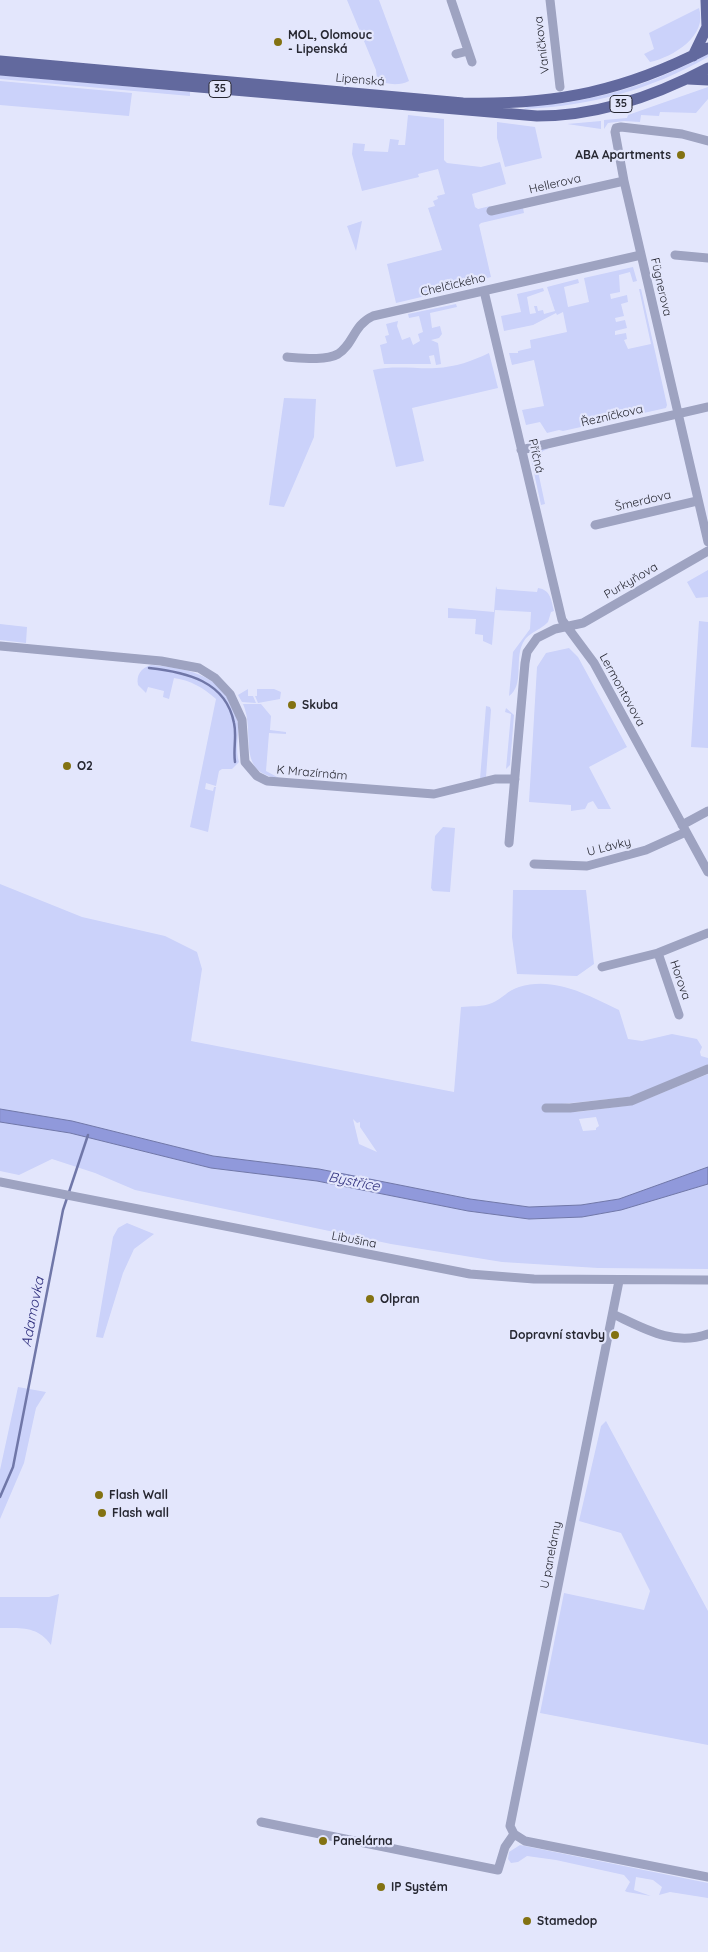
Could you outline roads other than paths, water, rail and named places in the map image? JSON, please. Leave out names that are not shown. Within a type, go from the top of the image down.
[{"type":"main road","points":[[693,56],[706,27],[706,0]]},
{"type":"main road","name":"Lipenská","points":[[0,61],[456,102],[513,103],[546,101],[600,92],[645,78],[708,48]]},
{"type":"main road","name":"Lipenská","points":[[0,70],[537,116],[573,114],[611,107],[647,96],[708,68]]},
{"type":"main road","points":[[686,79],[708,80]]},
{"type":"street","points":[[451,0],[472,62]]},
{"type":"street","name":"Vaníčkova","points":[[550,0],[560,87]]},
{"type":"street","points":[[456,54],[468,50]]},
{"type":"street","name":"Fügnerova","points":[[708,141],[668,132],[616,128],[615,138],[697,501],[708,542]]},
{"type":"street","name":"Hellerova","points":[[491,211],[624,181]]},
{"type":"street","name":"Chelčického","points":[[287,357],[336,355],[345,348],[357,328],[366,319],[641,255]]},
{"type":"street","points":[[675,256],[708,258]]},
{"type":"street","name":"Příčná","points":[[484,291],[565,627]]},
{"type":"street","name":"Řezníčkova","points":[[521,450],[708,407]]},
{"type":"street","name":"Šmerdova","points":[[596,525],[697,501]]},
{"type":"street","name":"Purkyňova","points":[[565,627],[582,623],[708,551]]},
{"type":"street","points":[[509,843],[527,652],[537,638],[565,627]]},
{"type":"street","name":"Lermontovova","points":[[565,627],[594,663],[708,872]]},
{"type":"street","name":"K Mrazírnám","points":[[0,646],[168,662],[198,668],[215,678],[230,694],[243,724],[244,762],[257,776],[267,781],[434,794],[495,779],[515,779]]},
{"type":"street","name":"U Lávky","points":[[534,864],[587,866],[646,850],[684,828],[708,811]]},
{"type":"street","name":"Horova","points":[[602,967],[658,953],[708,933]]},
{"type":"street","name":"Horova","points":[[658,953],[679,1016]]},
{"type":"street","points":[[546,1108],[570,1108],[631,1101],[708,1069]]},
{"type":"street","name":"Libušina","points":[[0,1182],[437,1269],[502,1278],[619,1281],[708,1280]]},
{"type":"street","name":"U panelárny","points":[[514,1834],[510,1826],[510,1820],[619,1281]]},
{"type":"street","points":[[613,1314],[653,1332],[675,1339],[695,1339],[708,1334]]},
{"type":"street","points":[[261,1822],[498,1870],[505,1847],[514,1834],[525,1841],[708,1877]]},
{"type":"water","name":"Bystřice","points":[[0,1109],[72,1121],[213,1156],[319,1169],[470,1199],[529,1207],[581,1205],[619,1199],[708,1167],[708,1184],[621,1210],[582,1217],[529,1219],[468,1211],[317,1181],[211,1168],[70,1133],[0,1122]]},
{"type":"waterway","points":[[149,668],[190,676],[202,681],[223,697],[230,709],[234,723],[235,762]]},
{"type":"waterway","name":"Adamovka","points":[[0,1497],[13,1467],[63,1210],[88,1135]]},
{"type":"place","name":"MOL, Olomouc - Lipenská","points":[[278,42]]},
{"type":"place","name":"ABA Apartments","points":[[681,155]]},
{"type":"place","name":"Skuba","points":[[292,705]]},
{"type":"place","name":"O2","points":[[67,766]]},
{"type":"place","name":"Olpran","points":[[370,1299]]},
{"type":"place","name":"Dopravní stavby","points":[[615,1335]]},
{"type":"place","name":"Flash Wall","points":[[99,1495]]},
{"type":"place","name":"Flash wall","points":[[102,1513]]},
{"type":"place","name":"Panelárna","points":[[323,1841]]},
{"type":"place","name":"IP Systém","points":[[381,1887]]},
{"type":"place","name":"Stamedop","points":[[527,1921]]}]
